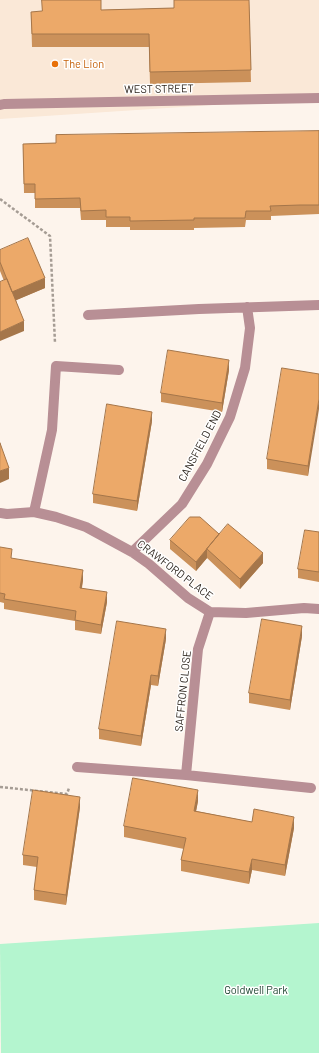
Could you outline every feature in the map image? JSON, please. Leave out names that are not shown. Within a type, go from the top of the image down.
[{"type":"street","name":"WEST STREET","points":[[0,105],[319,98]]},
{"type":"street","points":[[88,315],[319,305]]},
{"type":"street","name":"CANSFIELD END","points":[[132,552],[182,504],[207,464],[230,417],[245,368],[250,328],[247,307]]},
{"type":"street","points":[[34,512],[52,430],[56,366],[119,370]]},
{"type":"street","name":"CRAWFORD PLACE","points":[[0,513],[7,514],[34,512],[56,517],[86,527],[132,552],[149,564],[188,598],[210,612],[246,613],[304,608],[319,609]]},
{"type":"street","name":"SAFFRON CLOSE","points":[[186,775],[198,649],[210,612]]},
{"type":"street","points":[[77,767],[186,775],[311,788]]},
{"type":"path","points":[[0,199],[50,236],[56,366]]},
{"type":"path","points":[[0,787],[67,794],[77,767]]},
{"type":"shaded area","points":[[0,0],[319,0],[319,98],[0,119]]},
{"type":"green space","name":"Goldwell Park","points":[[319,923],[319,1053],[1,1053],[0,944]]},
{"type":"building","points":[[42,0],[101,0],[101,10],[174,8],[174,0],[249,0],[251,70],[150,72],[149,34],[32,34],[31,12],[42,11]]},
{"type":"building","points":[[319,131],[319,205],[270,206],[271,211],[246,211],[245,218],[194,218],[194,220],[130,221],[130,217],[106,217],[106,210],[81,211],[80,198],[35,199],[35,184],[24,184],[23,144],[56,143],[56,135]]},
{"type":"building","points":[[28,238],[45,278],[12,292],[0,262],[0,250]]},
{"type":"building","points":[[7,279],[24,321],[0,332],[0,282]]},
{"type":"building","points":[[168,350],[229,360],[222,403],[161,393]]},
{"type":"building","points":[[282,368],[319,374],[319,399],[308,466],[267,459]]},
{"type":"building","points":[[107,404],[152,412],[137,501],[93,494]]},
{"type":"building","points":[[0,443],[9,468],[0,471]]},
{"type":"building","points":[[190,517],[200,517],[219,534],[196,562],[170,540]]},
{"type":"building","points":[[228,524],[263,553],[240,579],[207,549]]},
{"type":"building","points":[[305,530],[319,532],[319,572],[298,569]]},
{"type":"building","points":[[0,547],[12,549],[11,558],[83,570],[80,588],[107,592],[101,625],[75,620],[76,611],[4,599],[5,594],[0,593]]},
{"type":"building","points":[[262,619],[302,626],[290,700],[249,693]]},
{"type":"building","points":[[117,621],[166,629],[158,676],[151,675],[141,736],[99,729]]},
{"type":"building","points":[[133,778],[198,790],[194,811],[252,822],[254,809],[294,817],[285,865],[252,859],[249,872],[181,860],[186,838],[124,826]]},
{"type":"building","points":[[33,790],[80,797],[66,895],[34,890],[38,857],[23,855]]},
{"type":"place","name":"The Lion","points":[[55,64]]}]
